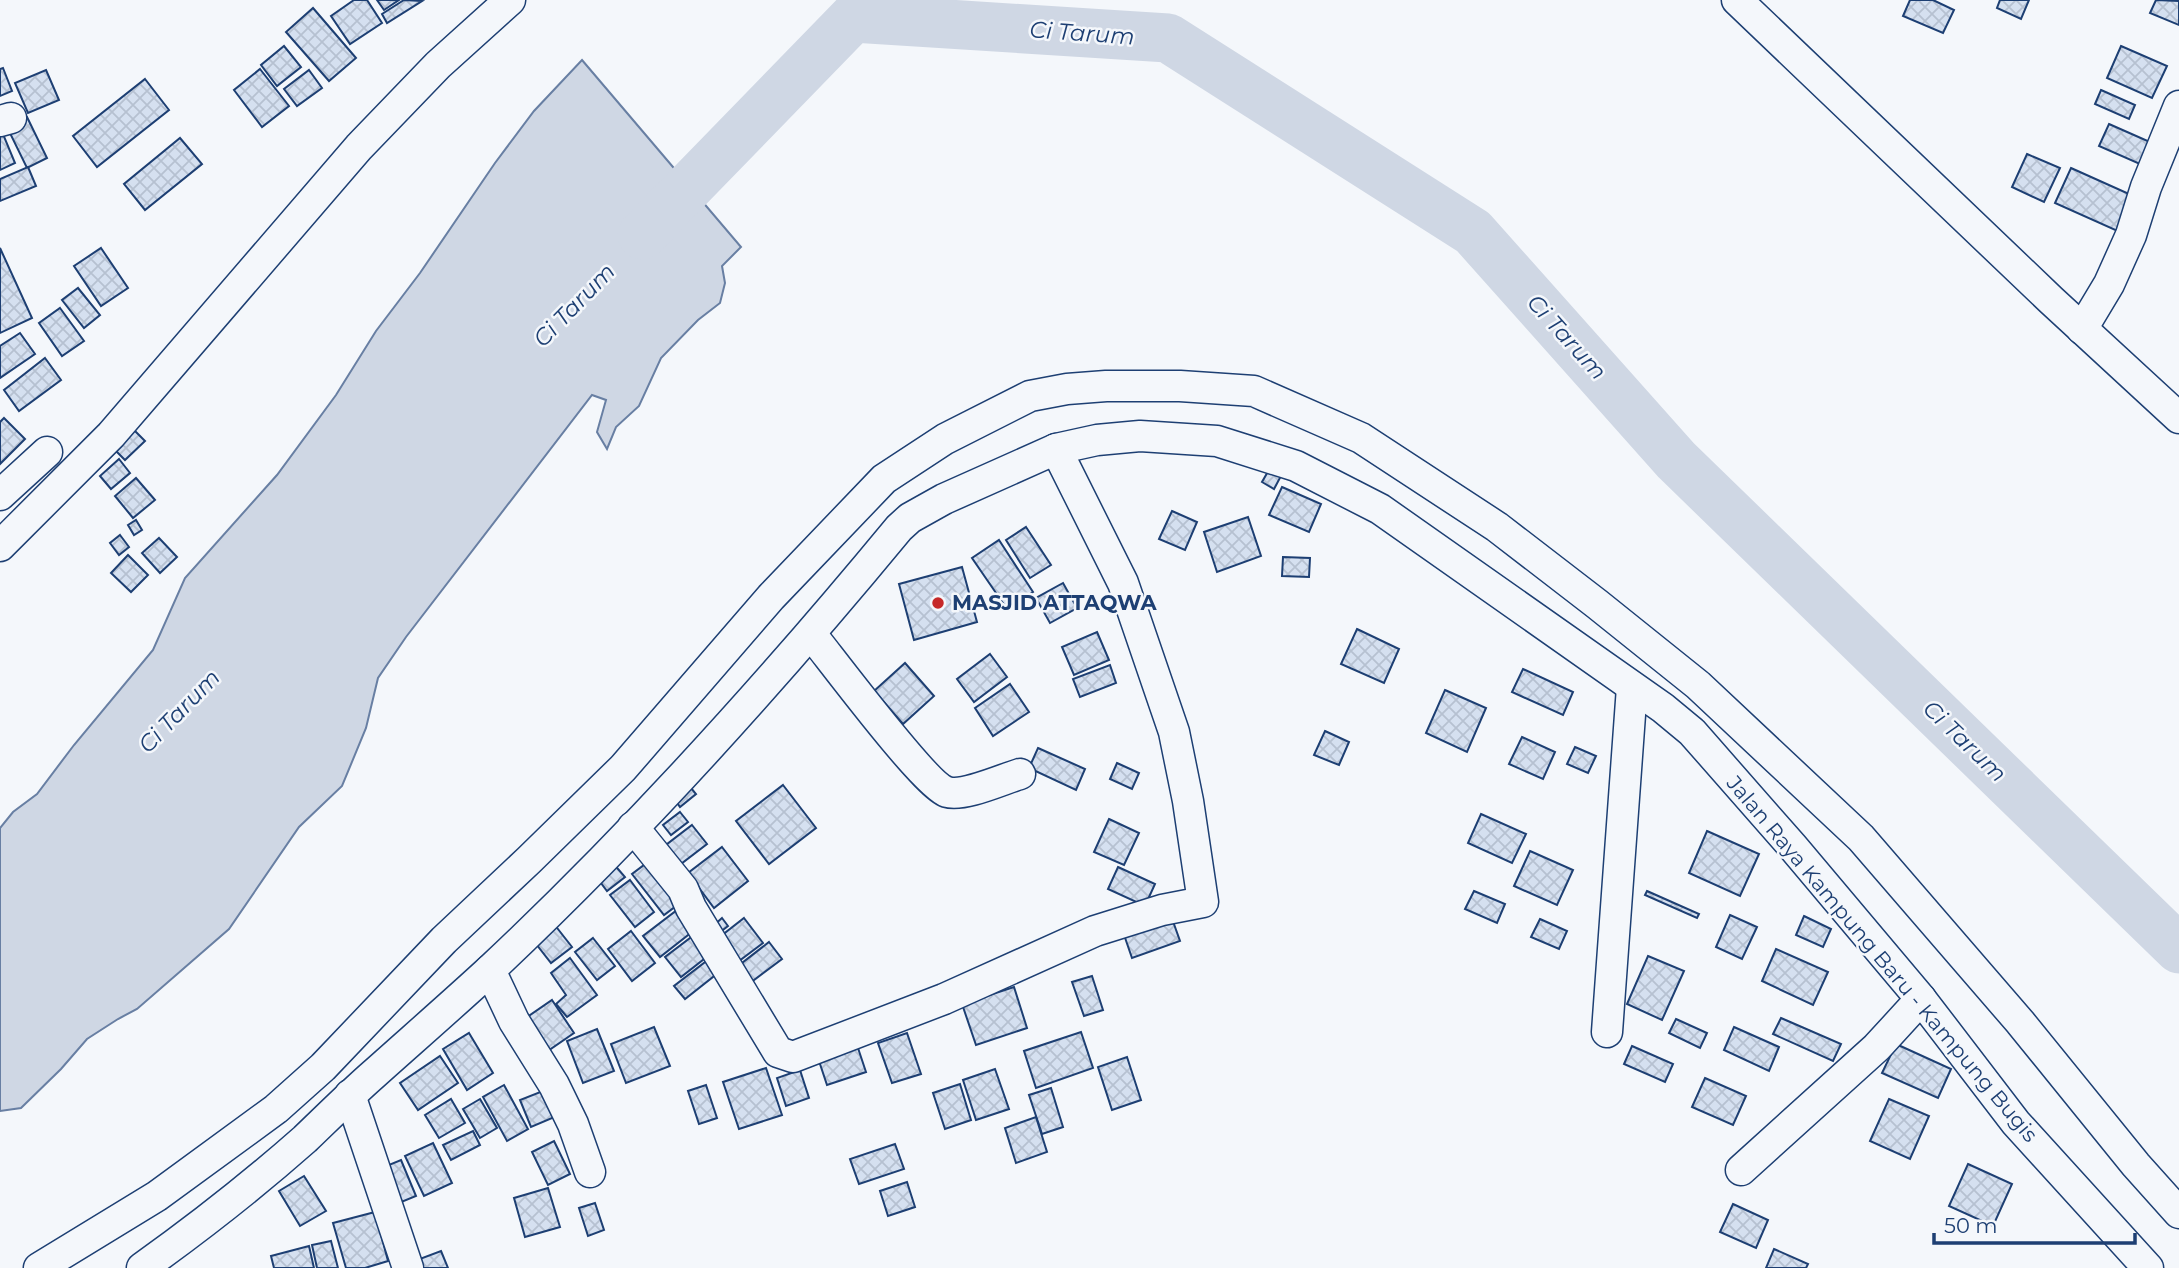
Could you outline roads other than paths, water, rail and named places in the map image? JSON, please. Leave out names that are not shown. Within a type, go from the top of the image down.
[{"type":"street","points":[[0,546],[111,435],[359,147],[438,65],[510,0]]},
{"type":"street","points":[[1737,0],[2179,418]]},
{"type":"street","points":[[2082,329],[2109,284],[2131,235],[2146,187],[2170,157],[2179,106]]},
{"type":"street","points":[[39,1268],[157,1196],[276,1110],[323,1066],[444,940],[623,768],[771,597],[884,479],[944,439],[1030,396],[1067,388],[1107,386],[1180,386],[1254,391],[1362,438],[1497,527],[1557,573],[1698,685],[1861,838],[2021,1022],[2136,1165],[2179,1213]]},
{"type":"street","name":"Jalan Raya Kampung Baru - Kampung Bugis","points":[[142,1268],[184,1238],[304,1139],[490,970],[633,827],[811,634],[899,528],[910,519],[976,483],[1056,449],[1097,440],[1129,437],[1217,442],[1296,466],[1380,509],[1663,708],[1692,732],[1793,847],[1921,999],[2016,1123],[2148,1268]]},
{"type":"street","points":[[633,827],[683,889],[691,908],[778,1052],[793,1057],[944,999],[1095,931],[1163,910],[1203,902],[1188,801],[1174,732],[1123,583],[1056,449]]},
{"type":"street","points":[[0,495],[47,452]]},
{"type":"street","points":[[811,634],[915,762],[947,792],[960,793],[1020,774]]},
{"type":"street","points":[[1607,1032],[1632,687]]},
{"type":"street","points":[[490,970],[533,1055],[554,1084],[573,1124],[590,1172]]},
{"type":"street","points":[[1741,1170],[1877,1047],[1921,999]]},
{"type":"street","points":[[350,1095],[408,1268]]},
{"type":"water","points":[[582,60],[741,247],[722,266],[725,283],[720,303],[698,320],[661,358],[639,406],[616,427],[607,449],[597,432],[606,400],[592,395],[406,637],[378,678],[366,728],[342,786],[299,827],[229,929],[137,1009],[87,1039],[21,1108],[0,1111],[0,828],[13,812],[37,794],[153,650],[185,578],[277,475],[336,395],[376,331],[420,273],[495,163],[534,111]]},
{"type":"waterway","name":"Ci Tarum","points":[[642,235],[853,18],[1168,38],[1473,232],[1676,460],[2179,949]]},
{"type":"place","name":"MASJID ATTAQWA","points":[[938,603]]}]
